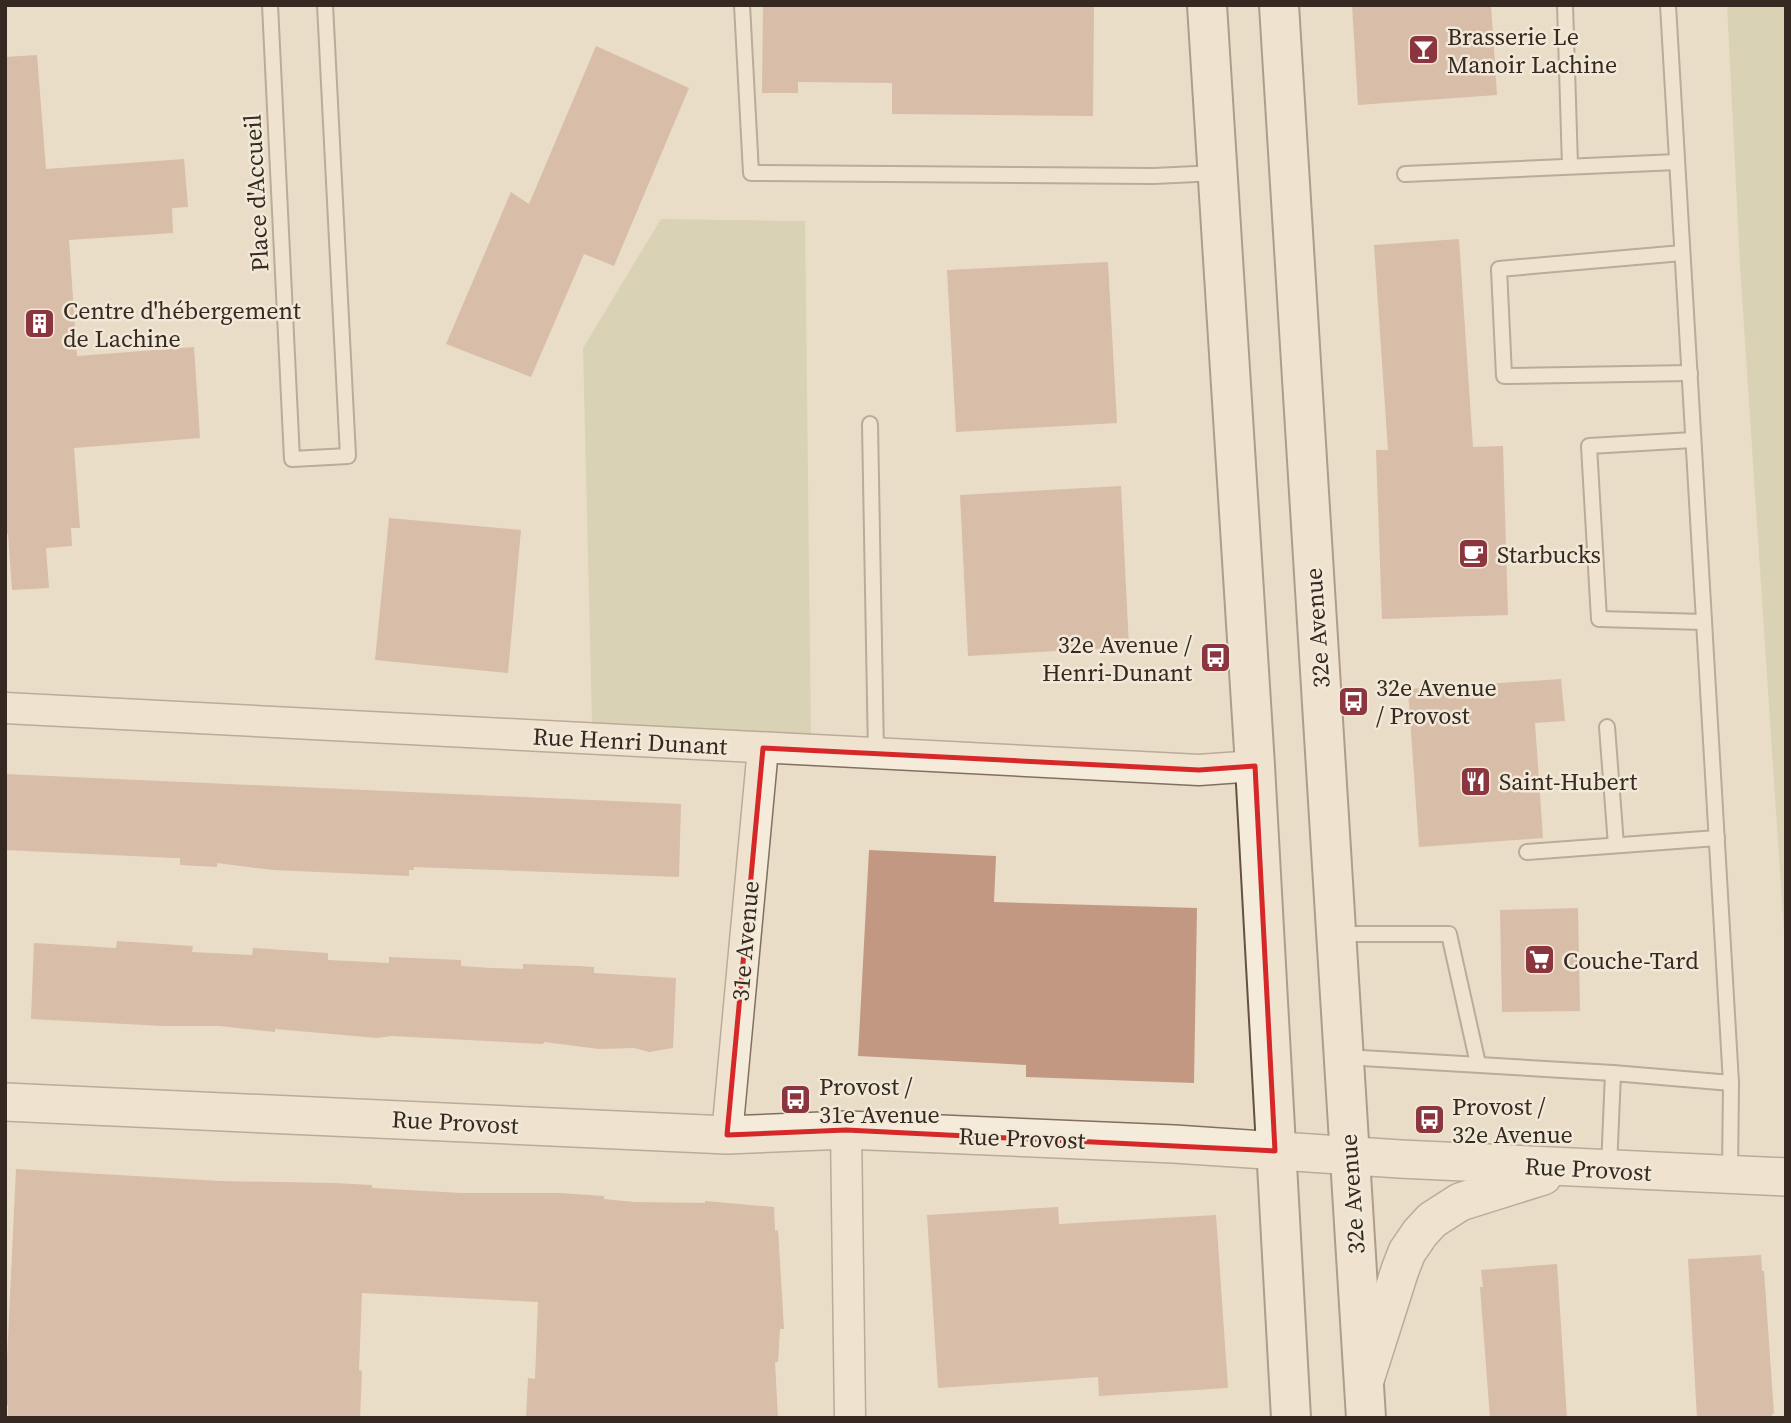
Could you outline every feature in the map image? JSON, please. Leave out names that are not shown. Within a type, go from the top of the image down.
[{"type":"main road","points":[[1207,5],[1255,766],[1291,1418]]},
{"type":"main road","name":"32e Avenue","points":[[1279,5],[1365,1400]]},
{"type":"street","name":"Rue Henri Dunant","points":[[5,708],[1199,770],[1255,766]]},
{"type":"street","name":"31e Avenue","points":[[727,1135],[763,748]]},
{"type":"street","name":"Rue Provost","points":[[5,1102],[727,1135],[846,1130],[1786,1177]]},
{"type":"street","points":[[846,1130],[850,1418]]},
{"type":"street","points":[[1365,1400],[1407,1252],[1432,1220],[1460,1202],[1567,1168]]},
{"type":"lane","name":"Place d'Accueil","points":[[270,5],[292,459],[348,456],[325,5]]},
{"type":"lane","points":[[742,5],[751,173],[1154,176],[1217,173]]},
{"type":"lane","points":[[1565,5],[1570,166]]},
{"type":"lane","points":[[1668,5],[1731,1083],[1730,1175]]},
{"type":"lane","points":[[1405,174],[1677,162]]},
{"type":"lane","points":[[1682,253],[1499,269],[1504,376],[1689,373]]},
{"type":"lane","points":[[870,424],[876,754]]},
{"type":"lane","points":[[1693,440],[1589,446],[1599,619],[1704,622]]},
{"type":"lane","points":[[1607,727],[1616,845]]},
{"type":"lane","points":[[1527,852],[1717,838]]},
{"type":"lane","points":[[1336,934],[1449,934],[1478,1064]]},
{"type":"lane","points":[[1344,1056],[1731,1083]]},
{"type":"lane","points":[[1609,1170],[1613,1073]]},
{"type":"highlighted area","points":[[763,748],[1199,770],[1255,766],[1275,1151],[846,1130],[727,1135]]},
{"type":"green space","points":[[1727,5],[1786,5],[1786,963],[1740,266]]},
{"type":"green space","points":[[661,219],[805,221],[811,737],[592,725],[583,348]]},
{"type":"building","points":[[763,5],[1094,5],[1093,116],[892,114],[892,83],[798,82],[798,93],[762,93]]},
{"type":"building","name":"Brasserie Le Manoir Lachine","points":[[1352,5],[1491,5],[1497,95],[1358,105]]},
{"type":"building","points":[[596,46],[689,88],[614,266],[584,254],[531,377],[446,344],[511,192],[529,204]]},
{"type":"building","name":"Centre d'hébergement de Lachine","points":[[37,55],[46,169],[184,159],[188,207],[172,208],[173,233],[69,240],[77,356],[194,347],[200,438],[74,448],[80,528],[71,528],[72,546],[46,548],[49,588],[12,590],[8,534],[5,534],[5,57]]},
{"type":"building","points":[[1459,239],[1473,447],[1503,446],[1508,615],[1382,619],[1376,450],[1388,450],[1374,245]]},
{"type":"building","points":[[1108,262],[1117,423],[956,432],[947,270]]},
{"type":"building","points":[[1121,486],[1129,647],[968,656],[960,495]]},
{"type":"building","points":[[389,518],[521,530],[508,673],[375,660]]},
{"type":"building","name":"Saint-Hubert","points":[[1561,679],[1565,721],[1535,723],[1543,838],[1419,847],[1408,689]]},
{"type":"building","points":[[5,774],[681,804],[679,877],[414,867],[414,870],[409,870],[409,876],[273,870],[217,863],[217,867],[180,865],[180,858],[5,850]]},
{"type":"building","points":[[869,850],[996,856],[994,902],[1197,908],[1194,1083],[1026,1077],[1026,1065],[858,1056]]},
{"type":"building","name":"Couche-Tard","points":[[1578,908],[1580,1011],[1502,1012],[1500,910]]},
{"type":"building","points":[[117,941],[193,946],[192,952],[252,955],[253,948],[328,953],[328,960],[389,963],[389,957],[461,960],[461,966],[523,969],[523,964],[577,966],[594,967],[594,973],[676,978],[673,1048],[649,1052],[634,1048],[599,1049],[544,1042],[392,1036],[377,1038],[275,1029],[275,1032],[219,1026],[31,1019],[34,943],[116,948]]},
{"type":"building","points":[[16,1169],[220,1181],[372,1185],[372,1188],[461,1193],[560,1193],[604,1196],[604,1199],[634,1202],[705,1201],[774,1207],[775,1231],[778,1230],[784,1329],[780,1329],[778,1362],[775,1362],[778,1418],[526,1418],[528,1378],[535,1379],[538,1302],[362,1293],[360,1418],[8,1418],[8,1405],[5,1405],[5,1401]]},
{"type":"building","points":[[1058,1207],[1059,1224],[1216,1215],[1228,1388],[1099,1396],[1098,1377],[938,1388],[927,1215]]},
{"type":"building","points":[[1761,1255],[1774,1414],[1772,1418],[1697,1418],[1688,1259]]},
{"type":"building","points":[[1557,1264],[1567,1418],[1490,1418],[1481,1270]]},
{"type":"place","name":"Brasserie Le Manoir Lachine","points":[[1424,50]]},
{"type":"place","name":"Centre d'hébergement de Lachine","points":[[40,324]]},
{"type":"place","name":"Starbucks","points":[[1474,554]]},
{"type":"place","name":"32e Avenue / Henri-Dunant","points":[[1215,658]]},
{"type":"place","name":"32e Avenue / Provost","points":[[1353,701]]},
{"type":"place","name":"Saint-Hubert","points":[[1476,781]]},
{"type":"place","name":"Couche-Tard","points":[[1540,960]]},
{"type":"place","name":"Provost / 31e Avenue","points":[[796,1100]]},
{"type":"place","name":"Provost / 32e Avenue","points":[[1429,1120]]}]
